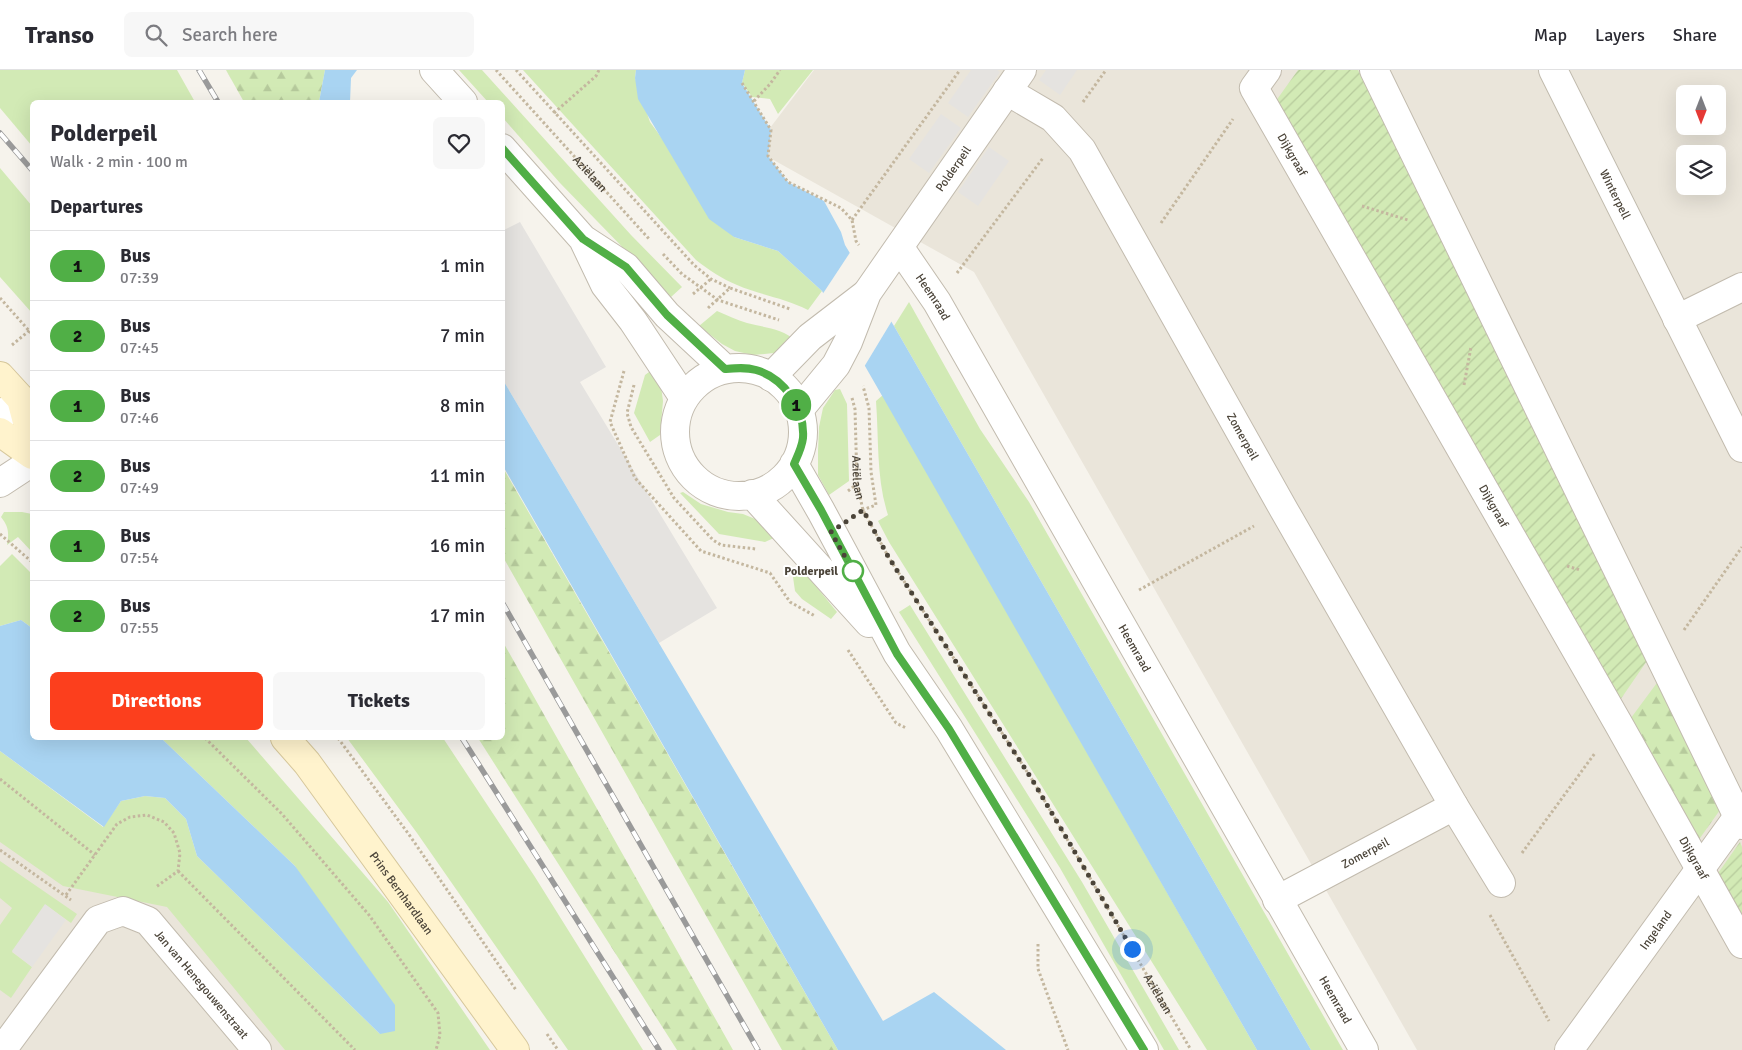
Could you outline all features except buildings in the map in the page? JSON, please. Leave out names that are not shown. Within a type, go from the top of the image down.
[{"type":"main road","points":[[0,376],[21,399],[30,433]]},
{"type":"main road","points":[[0,432],[30,454]]},
{"type":"main road","name":"Prins Bernhardlaan","points":[[287,740],[307,763],[515,1050]]},
{"type":"street","points":[[434,70],[460,100]]},
{"type":"street","points":[[1374,70],[1624,583],[1741,817]]},
{"type":"street","name":"Winterpell","points":[[1553,70],[1742,448]]},
{"type":"street","name":"Dijkgraaf","points":[[1260,79],[1314,191],[1742,944]]},
{"type":"street","name":"Zomerpeil","points":[[1015,81],[1064,129],[1082,150],[1284,510],[1454,806],[1501,883]]},
{"type":"street","name":"Polderpeil","points":[[799,410],[871,289],[1015,81]]},
{"type":"street","points":[[505,151],[583,239],[626,267],[675,322],[725,369]]},
{"type":"street","points":[[583,239],[605,285],[633,321],[684,398]]},
{"type":"street","name":"Heemraad","points":[[900,248],[937,302],[1364,1050]]},
{"type":"street","points":[[1677,319],[1742,287]]},
{"type":"street","points":[[771,376],[810,337],[840,342]]},
{"type":"street","points":[[725,369],[749,369],[771,376],[788,391],[799,410],[803,438],[794,464],[776,483],[752,494],[738,495],[718,492],[700,482],[682,462],[675,436],[676,423],[684,398],[695,385],[709,375],[725,369]]},
{"type":"street","points":[[0,417],[21,399]]},
{"type":"street","points":[[0,483],[30,463]]},
{"type":"street","points":[[794,464],[897,654],[949,729],[1144,1050]]},
{"type":"street","points":[[752,494],[897,654]]},
{"type":"street","name":"Zomerpeil","points":[[1277,900],[1454,806]]},
{"type":"street","name":"Ingeland","points":[[1569,1050],[1700,868],[1741,817]]},
{"type":"street","points":[[2,1050],[98,920],[124,911]]},
{"type":"street","name":"Jan van Henegouwenstraat","points":[[124,911],[148,921],[257,1050]]},
{"type":"path","name":"Aziëlaan","points":[[496,70],[655,246]]},
{"type":"path","points":[[516,70],[694,265],[711,279],[730,288],[794,311]]},
{"type":"path","points":[[554,113],[596,76],[598,70]]},
{"type":"path","points":[[754,101],[780,70]]},
{"type":"path","points":[[852,220],[960,70]]},
{"type":"path","points":[[937,302],[1106,70]]},
{"type":"path","points":[[1140,254],[1260,79]]},
{"type":"path","points":[[742,82],[771,130],[768,156],[788,182],[841,208]]},
{"type":"path","points":[[1314,191],[1454,234]]},
{"type":"path","points":[[662,253],[682,274],[718,300],[785,322],[810,337]]},
{"type":"path","points":[[675,322],[700,288],[711,279]]},
{"type":"path","points":[[675,322],[718,300],[730,288]]},
{"type":"path","points":[[0,298],[30,331]]},
{"type":"path","points":[[7,349],[30,333]]},
{"type":"path","name":"Aziëlaan","points":[[840,342],[844,377],[855,409],[857,484],[863,510],[889,558],[1033,781],[1191,1050]]},
{"type":"path","points":[[797,543],[764,549],[721,545],[706,534],[674,498],[630,427],[627,413],[638,371],[649,344],[631,345],[610,422],[635,478],[701,551],[770,573],[790,602],[823,620]]},
{"type":"path","points":[[1455,438],[1471,345]]},
{"type":"path","points":[[826,521],[876,506],[871,472],[869,408],[861,379]]},
{"type":"path","points":[[826,521],[857,484]]},
{"type":"path","points":[[1111,607],[1284,510]]},
{"type":"path","points":[[0,534],[30,560]]},
{"type":"path","points":[[770,573],[797,543]]},
{"type":"path","points":[[1521,553],[1624,583]]},
{"type":"path","points":[[847,650],[896,723],[910,729]]},
{"type":"path","points":[[207,740],[282,814],[369,915],[438,1013],[440,1035],[436,1050]]},
{"type":"path","points":[[339,740],[410,836],[521,996]]},
{"type":"path","points":[[0,779],[94,855]]},
{"type":"path","points":[[66,895],[117,824],[130,817],[147,815],[164,822],[174,832],[180,853],[178,871],[124,911]]},
{"type":"path","points":[[0,850],[66,895],[98,920]]},
{"type":"path","points":[[178,871],[355,1050]]},
{"type":"path","points":[[1501,883],[1490,906],[1490,916],[1551,1025]]},
{"type":"path","points":[[1038,943],[1038,969],[1068,1050]]},
{"type":"path","points":[[542,1027],[558,1050]]},
{"type":"shaded area","points":[[814,70],[1742,70],[1742,1050],[1417,1050],[974,272],[754,149]]},
{"type":"shaded area","points":[[971,70],[997,70],[1000,72],[968,117],[948,103]]},
{"type":"shaded area","points":[[1046,70],[1077,70],[1060,95],[1039,80]]},
{"type":"shaded area","points":[[941,114],[961,128],[929,173],[909,159]]},
{"type":"shaded area","points":[[989,147],[1009,161],[978,206],[958,192]]},
{"type":"shaded area","points":[[520,222],[606,367],[580,382],[717,608],[659,643],[505,383],[505,230]]},
{"type":"shaded area","points":[[0,836],[172,905],[291,1050],[0,1050]]},
{"type":"shaded area","points":[[45,904],[66,920],[32,967],[12,951]]},
{"type":"green space","points":[[0,70],[177,70],[194,100],[30,100],[30,144],[0,108]]},
{"type":"green space","points":[[226,70],[325,70],[319,100],[243,100]]},
{"type":"green space","points":[[459,70],[482,70],[631,235],[682,287],[671,297],[560,183],[505,120],[505,100],[486,100]]},
{"type":"green space","points":[[523,70],[636,70],[635,78],[650,122],[734,237],[778,251],[822,291],[808,310],[790,302],[731,283],[696,260]]},
{"type":"green space","points":[[745,70],[813,70],[778,114],[770,99],[752,97],[742,83]]},
{"type":"green space","points":[[1298,70],[1358,70],[1651,655],[1616,706],[1273,105]]},
{"type":"green space","points":[[0,168],[30,204],[30,311],[0,277]]},
{"type":"green space","points":[[909,302],[980,429],[1029,502],[1343,1050],[1311,1050],[894,326]]},
{"type":"green space","points":[[717,311],[747,323],[785,333],[796,341],[774,353],[753,355],[735,351],[722,344],[699,326]]},
{"type":"green space","points":[[653,369],[660,379],[663,401],[660,435],[650,442],[634,413],[645,375]]},
{"type":"green space","points":[[840,389],[847,404],[849,481],[829,495],[818,475],[819,427],[823,408],[835,390]]},
{"type":"green space","points":[[883,395],[1257,1050],[1207,1050],[889,542],[878,521],[888,515],[881,487],[876,401]]},
{"type":"green space","points":[[505,471],[838,1050],[782,1050],[505,561]]},
{"type":"green space","points":[[683,492],[701,504],[728,512],[743,514],[760,521],[776,537],[765,542],[719,534],[680,493]]},
{"type":"green space","points":[[4,512],[30,514],[30,550],[18,537],[7,545],[8,530],[1,517]]},
{"type":"green space","points":[[12,554],[30,572],[30,627],[21,620],[0,626],[0,566]]},
{"type":"green space","points":[[801,568],[837,612],[831,619],[802,599],[795,591],[793,577]]},
{"type":"green space","points":[[910,605],[1082,882],[1179,1050],[1164,1050],[1060,868],[899,612]]},
{"type":"green space","points":[[505,646],[733,1050],[677,1050],[479,740],[505,740]]},
{"type":"green space","points":[[1662,676],[1725,803],[1695,845],[1625,726]]},
{"type":"green space","points":[[163,740],[248,740],[388,902],[490,1050],[285,1050],[167,907],[63,886],[0,842],[0,751],[103,827],[121,801],[145,796],[165,798],[186,819],[197,856],[380,1034],[295,866]]},
{"type":"green space","points":[[348,740],[444,740],[535,877],[643,1050],[568,1050],[417,833]]},
{"type":"green space","points":[[1740,842],[1742,847],[1742,923],[1716,876]]},
{"type":"green space","points":[[0,861],[77,914],[71,923],[46,905],[12,952],[32,967],[11,998],[0,990],[0,925],[12,908],[0,898]]},
{"type":"water","points":[[325,70],[357,70],[351,78],[350,100],[319,100]]},
{"type":"water","points":[[636,70],[745,70],[742,83],[771,130],[768,156],[788,182],[824,201],[841,232],[845,245],[894,326],[1311,1050],[1257,1050],[822,291],[778,251],[734,237],[709,219],[638,99],[635,78]]},
{"type":"water","points":[[505,383],[883,1021],[934,992],[1006,1050],[838,1050],[505,469]]},
{"type":"water","points":[[21,620],[30,627],[30,740],[163,740],[295,866],[395,1005],[395,1031],[380,1034],[197,856],[186,819],[165,798],[145,796],[121,801],[104,827],[0,751],[0,626]]},
{"type":"pier","points":[[851,251],[893,319],[864,367],[822,295]]},
{"type":"railway","points":[[199,70],[217,100]]},
{"type":"railway","points":[[0,133],[30,168]]},
{"type":"railway","points":[[505,607],[758,1050]]},
{"type":"railway","points":[[463,740],[659,1050]]},
{"type":"bus line","name":"1","points":[[505,151],[583,239],[626,267],[667,315],[725,369],[741,368],[756,370],[771,376],[788,391],[799,410],[802,424],[803,438],[794,464],[821,510],[897,654],[949,729],[1144,1050]]},
{"type":"place","name":"Polderpeil","points":[[853,571]]},
{"type":"route","points":[[853,571],[831,532],[863,510],[889,558],[1033,781],[1132,949]]}]
